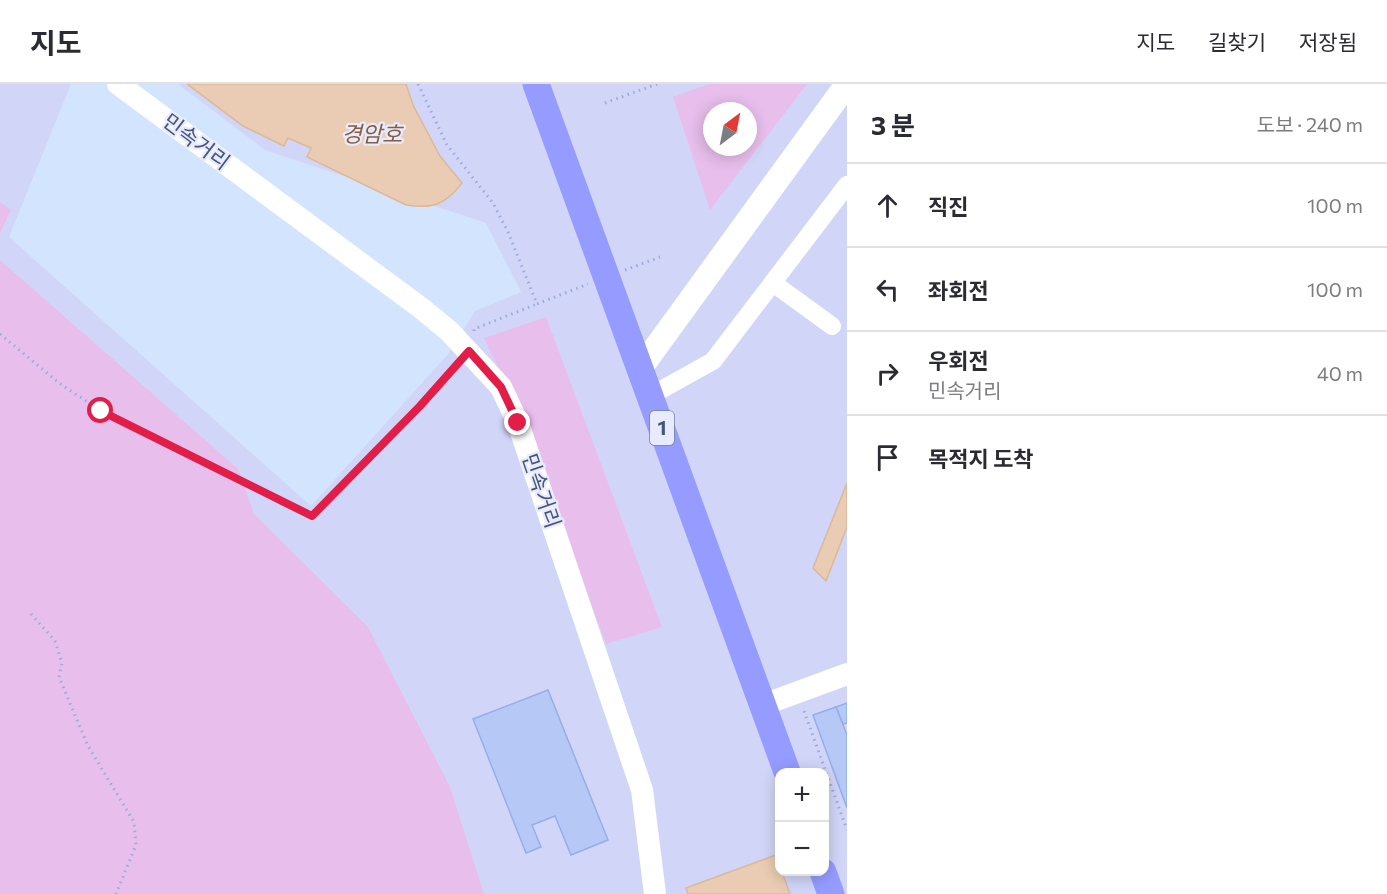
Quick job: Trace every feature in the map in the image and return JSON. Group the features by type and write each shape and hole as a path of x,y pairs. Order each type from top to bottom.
{"main road":[{"name":"1","path":"536,84 786,768"},
{"path":"640,369 847,84"},
{"path":"824,876 831,894"}],"street":[{"name":"민속거리","path":"118,84 421,308 449,331 501,387 518,423 642,790 655,894"},
{"path":"650,396 713,361 847,185"},
{"path":"773,283 832,326"},
{"path":"763,705 847,674"}],"path":[{"path":"418,84 447,145 493,203 508,232 537,304"},
{"path":"605,103 657,84"},
{"path":"0,334 59,383 101,411 312,516 420,406 469,351 474,329 660,257"},
{"path":"31,614 55,641 62,663 59,677 88,746 134,822 136,845 116,894"},
{"path":"797,692 847,830"}],"shaded area":[{"path":"0,84 847,84 847,894 0,894"},
{"path":"71,84 178,84 265,150 486,223 521,292 475,311 449,353 311,506 9,237"},
{"path":"709,84 807,84 757,149 757,102 703,102 703,156 752,156 710,210 673,97"},
{"path":"0,202 11,210 0,233"},
{"path":"0,260 238,469 254,514 368,627 450,787 484,894 0,894"},
{"path":"546,317 662,627 606,644 527,429 484,338"}],"water":[{"name":"경암호","path":"187,84 406,84 413,105 440,156 462,183 450,196 438,204 406,205 307,157 311,148 288,138 284,146 243,126"},
{"path":"847,483 847,527 826,581 813,568"},
{"path":"775,855 775,876 783,876 790,894 688,894 686,888"}],"building":[{"path":"548,690 608,840 571,855 555,816 532,825 541,847 526,853 473,719"},
{"path":"847,703 847,723 843,724 836,707"},
{"path":"836,707 847,735 847,808 813,715"}],"route":[{"path":"101,411 312,516 420,406 469,351 501,387 518,423"}]}
